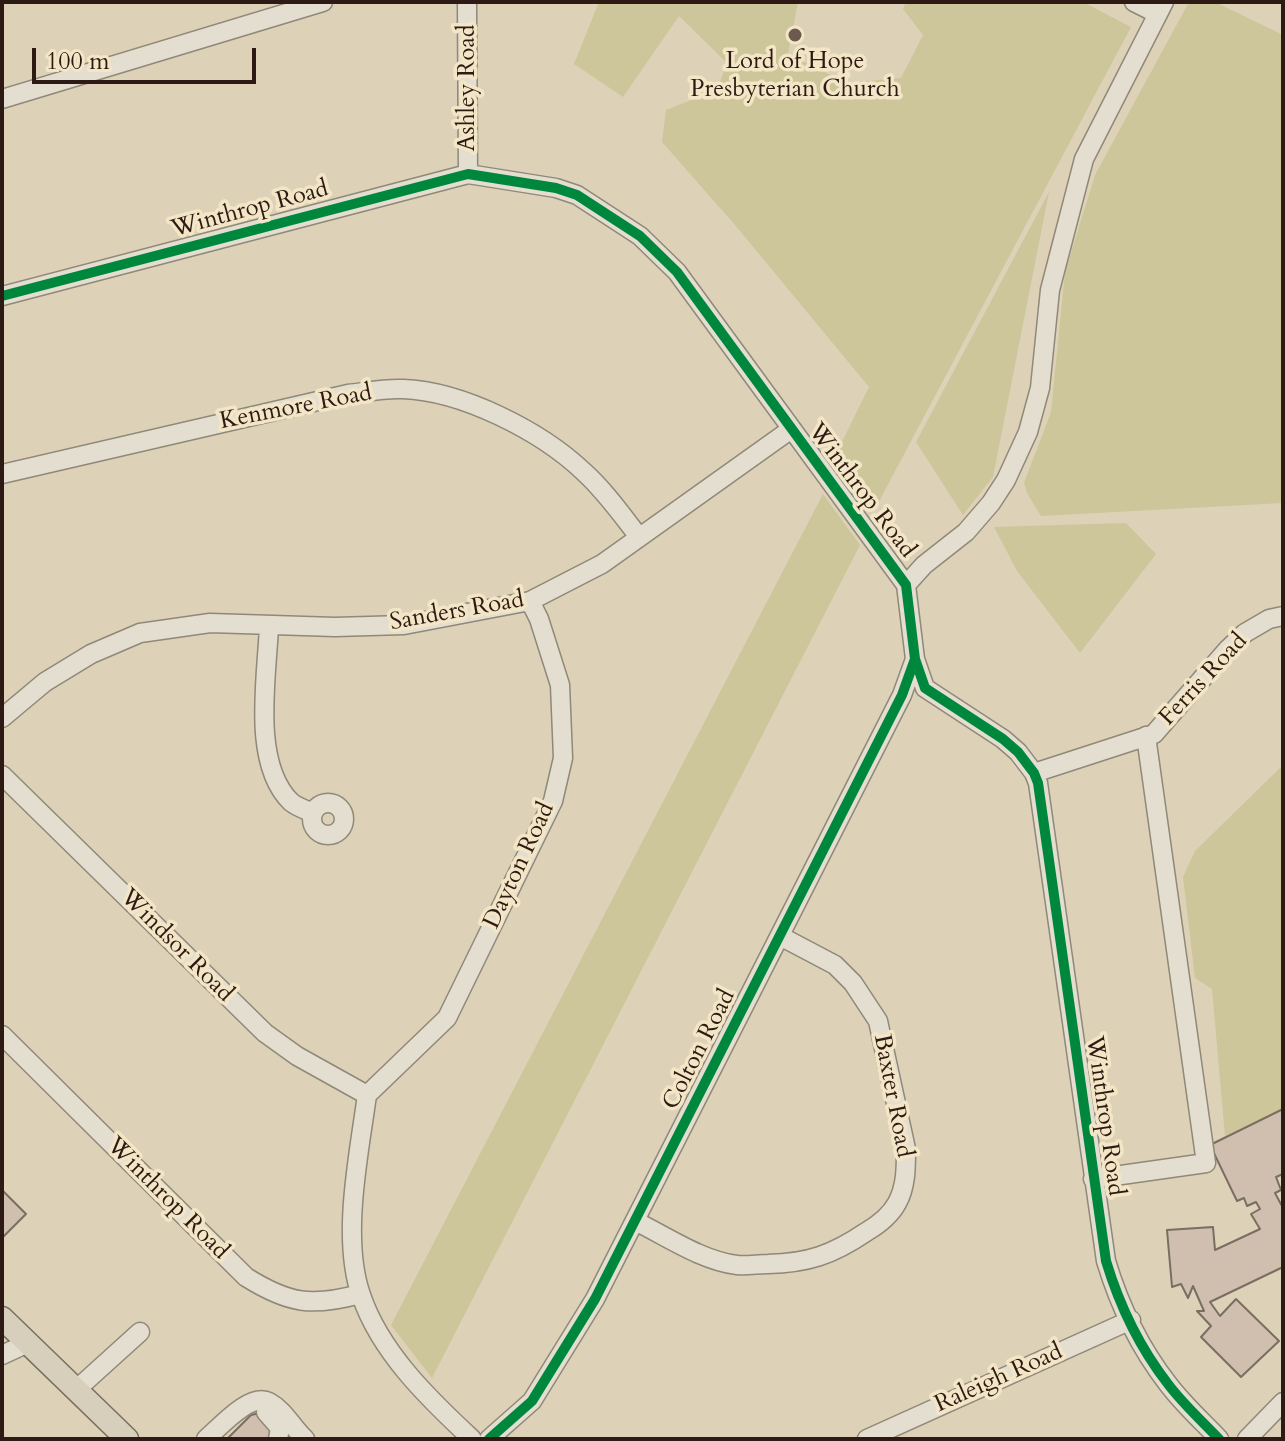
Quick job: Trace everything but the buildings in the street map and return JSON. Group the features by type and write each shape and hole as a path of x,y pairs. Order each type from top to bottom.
{"main road":[{"path":"2,1318 127,1439"}],"street":[{"path":"2,99 323,2"},
{"name":"Ashley Road","path":"467,2 468,174"},
{"path":"906,585 924,565 966,532 991,503 1006,480 1028,432 1040,388 1050,290 1084,159 1161,8 1134,2"},
{"name":"Winthrop Road","path":"2,296 468,174 556,188 577,195 640,236 677,272 906,585 915,659 925,688 1003,739 1034,773 1038,783 1106,1261 1116,1294 1150,1359 1170,1387 1219,1439"},
{"name":"Kenmore Road","path":"2,474 348,394 401,389 433,392 503,417 555,449 583,471 639,537"},
{"name":"Sanders Road","path":"2,718 45,682 79,661 140,633 210,623 404,625 530,601 602,564 790,430"},
{"name":"Dayton Road","path":"367,1095 447,1018 553,801 563,758 560,685 539,619 530,601"},
{"name":"Ferris Road","path":"1034,773 1154,734 1245,633 1269,619 1283,616"},
{"path":"269,626 266,753 275,780 293,804 313,813"},
{"name":"Colton Road","path":"489,1439 532,1401 595,1299 902,695 915,659"},
{"path":"1093,1179 1206,1163 1146,736"},
{"name":"Windsor Road","path":"2,775 265,1033 297,1056 367,1095"},
{"name":"Baxter Road","path":"635,1221 710,1257 737,1265 779,1264 808,1261 841,1249 881,1222 896,1206 905,1179 906,1149 878,1021 853,983 835,965 780,936"},
{"name":"Winthrop Road","path":"2,1035 246,1277 269,1291 296,1300 327,1303 360,1294"},
{"path":"367,1095 352,1216 360,1294 388,1349 472,1439"},
{"name":"Raleigh Road","path":"875,1437 1131,1320"},
{"path":"77,1389 140,1332"},
{"path":"2,1355 28,1343"},
{"path":"206,1439 247,1403 262,1400 282,1413 305,1439"},
{"path":"1247,1439 1283,1402"},
{"path":"224,1439 251,1411 256,1410 265,1412 283,1435"}],"shaded area":[{"path":"599,2 798,2 788,54 847,83 901,78 923,35 903,9 906,2 1083,2 1131,27 876,507 837,452 869,387 662,142 666,110 717,90 727,63 679,16 623,97 574,64"},
{"path":"1189,2 1215,2 1283,35 1283,503 1041,516 1024,483 1051,412 1065,272 1095,175"},
{"path":"1049,192 993,477 963,515 916,442"},
{"path":"823,494 860,545 432,1378 391,1325"},
{"path":"1126,523 1156,554 1080,653 1017,571 994,527"},
{"path":"1283,765 1283,1108 1225,1136 1212,989 1195,978 1183,877 1195,851"}],"cycle path":[{"path":"2,296 468,174 556,188 577,195 640,236 677,272 906,585 915,659 925,688 1003,739 1034,773 1038,783 1106,1261 1124,1309 1148,1356 1174,1391 1219,1439"},
{"path":"489,1439 532,1401 595,1299 902,695 915,659"}],"place":[{"name":"Lord of Hope Presbyterian Church","path":"795,35"}]}
